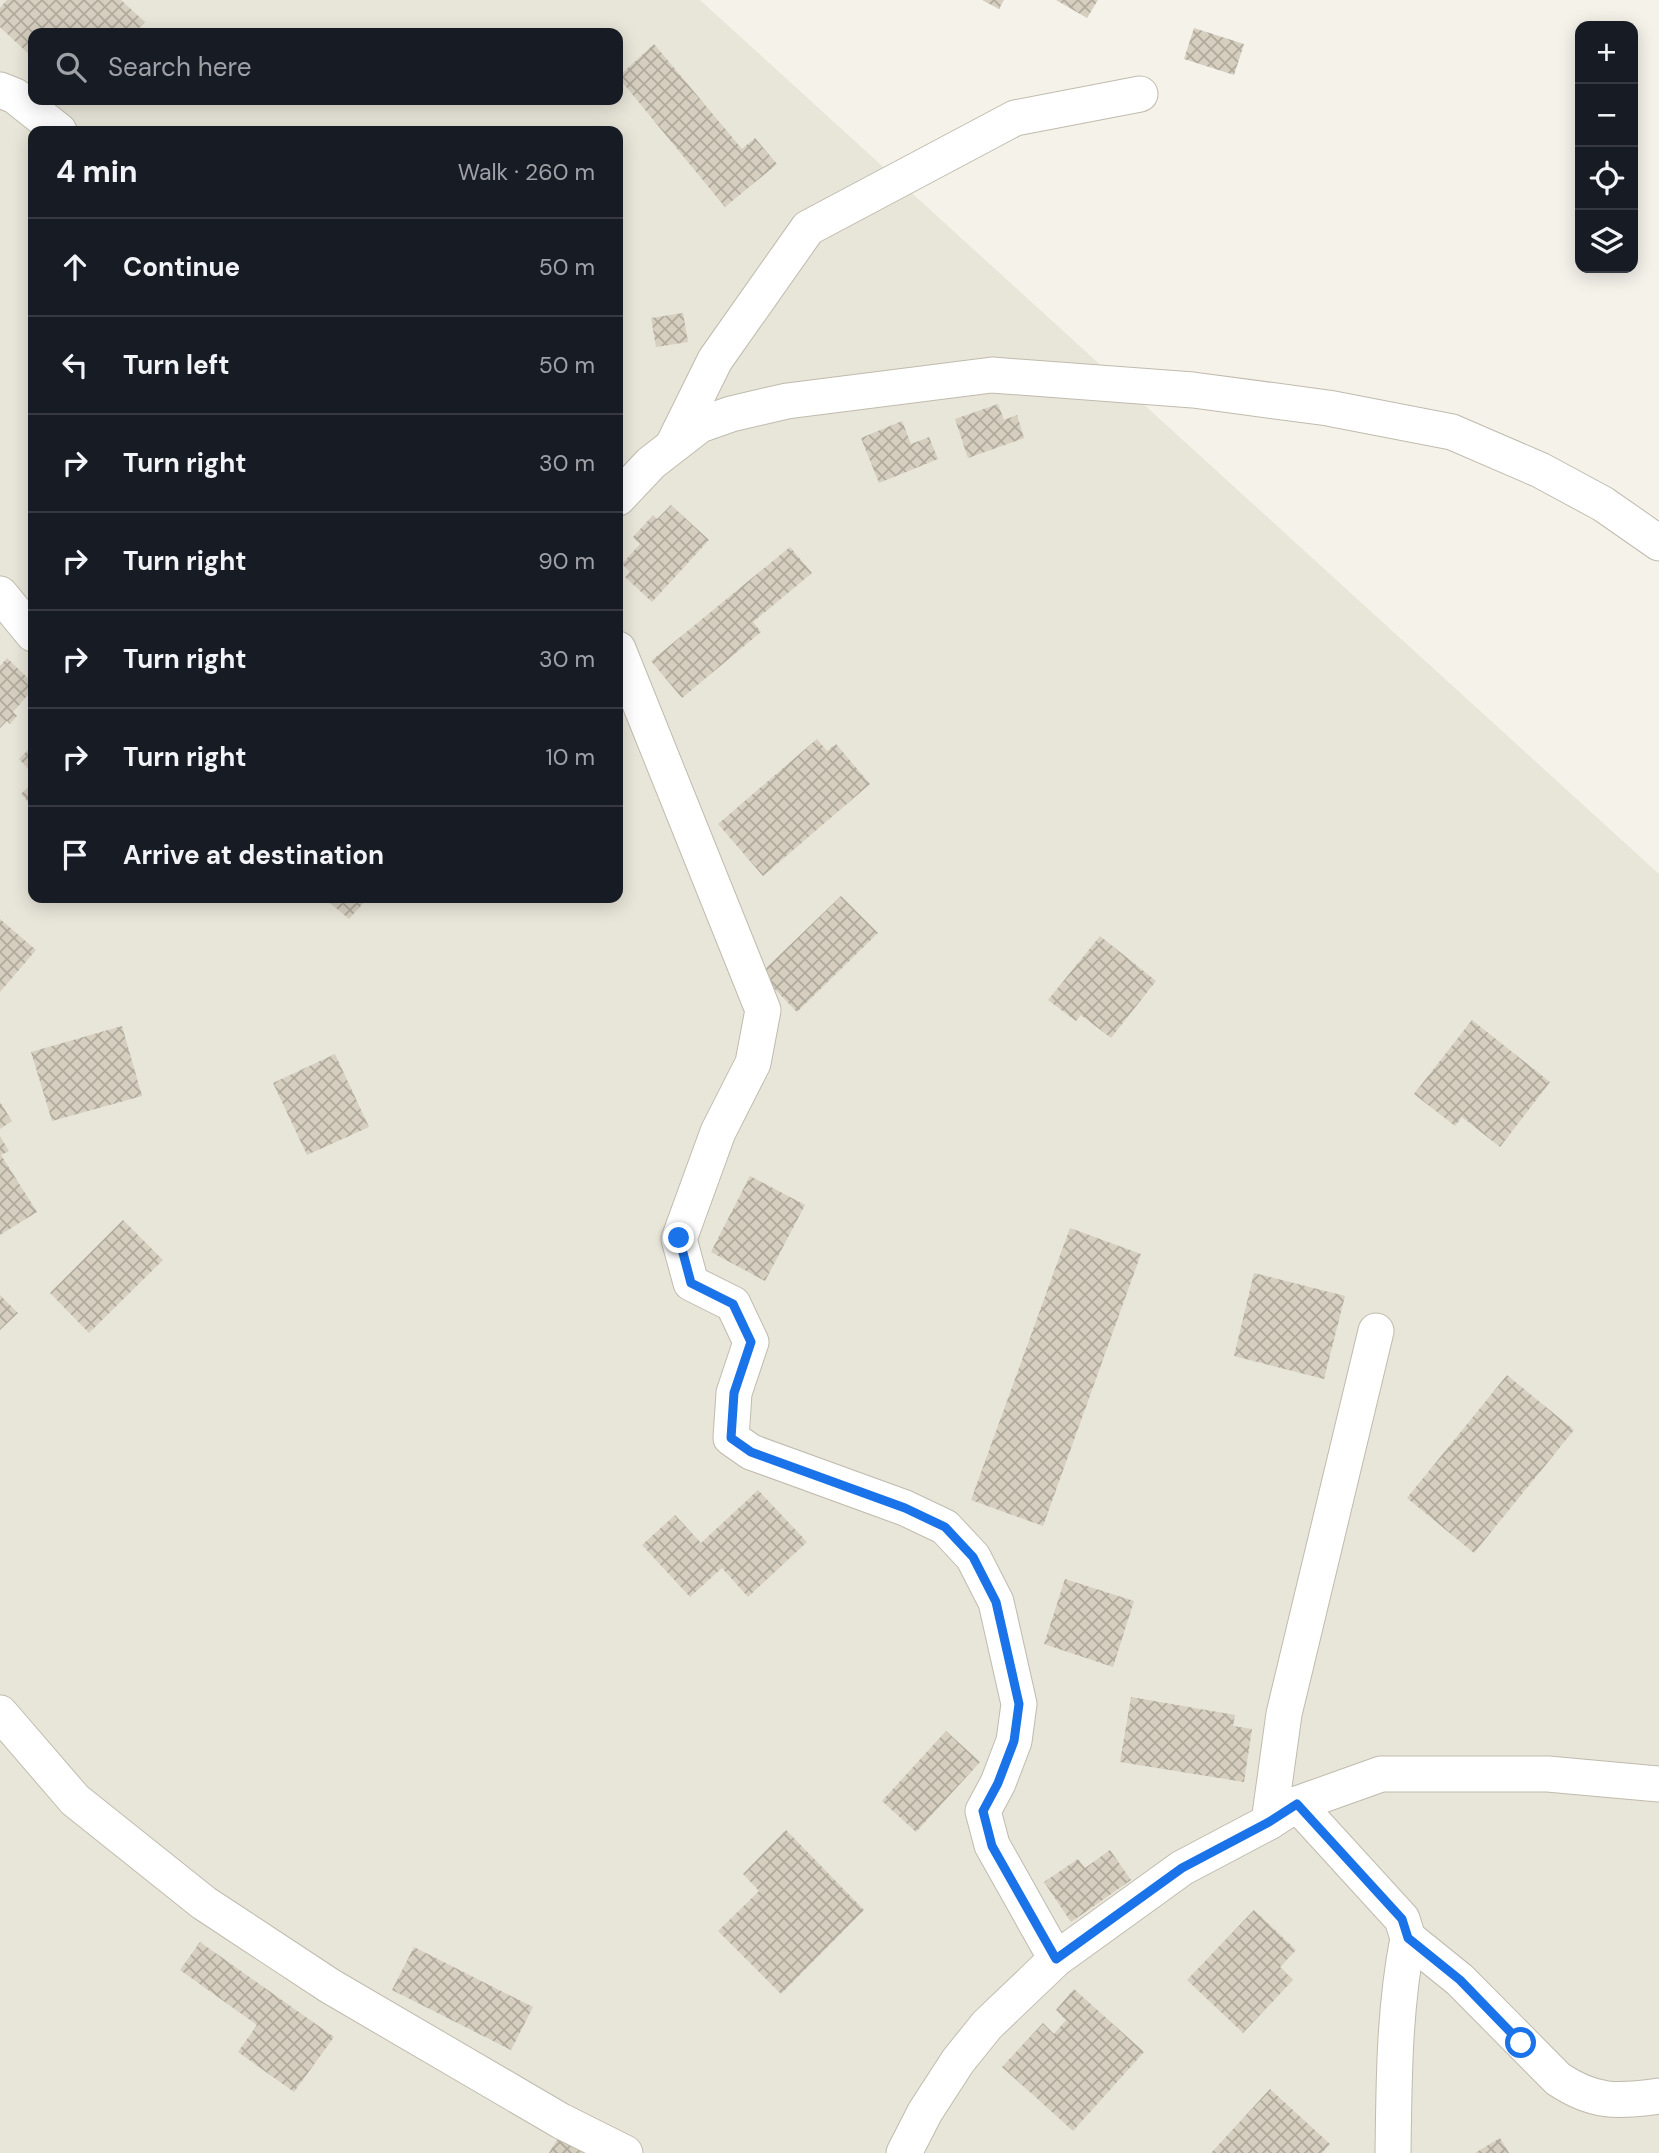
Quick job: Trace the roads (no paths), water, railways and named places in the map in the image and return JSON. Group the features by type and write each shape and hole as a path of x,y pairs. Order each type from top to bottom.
{"street":[{"path":"0,90 15,96 53,126"},
{"path":"673,446 715,360 808,228 1015,118 1140,94"},
{"path":"623,493 651,463 700,425 787,401 992,375 1193,390 1328,408 1452,432 1540,470 1603,504 1659,543"},
{"path":"0,594 28,628"},
{"path":"623,661 763,1010 753,1063 718,1132 679,1238 691,1283 733,1304 751,1342 734,1393 731,1438 751,1452 905,1508 945,1527 973,1557 996,1602 1019,1704 1014,1741 998,1783 983,1811 992,1846 1056,1959"},
{"path":"1376,1331 1284,1714 1283,1813 1402,1919 1408,1938 1399,1985 1392,2081 1393,2153"},
{"path":"0,1713 75,1800 204,1903 330,1986 561,2121 625,2153"},
{"path":"904,2153 925,2112 958,2061 987,2025 1056,1959 1182,1868 1283,1813 1381,1774 1548,1774 1659,1784"},
{"path":"1408,1938 1460,1980 1558,2079 1575,2090 1615,2102 1659,2096"}]}
